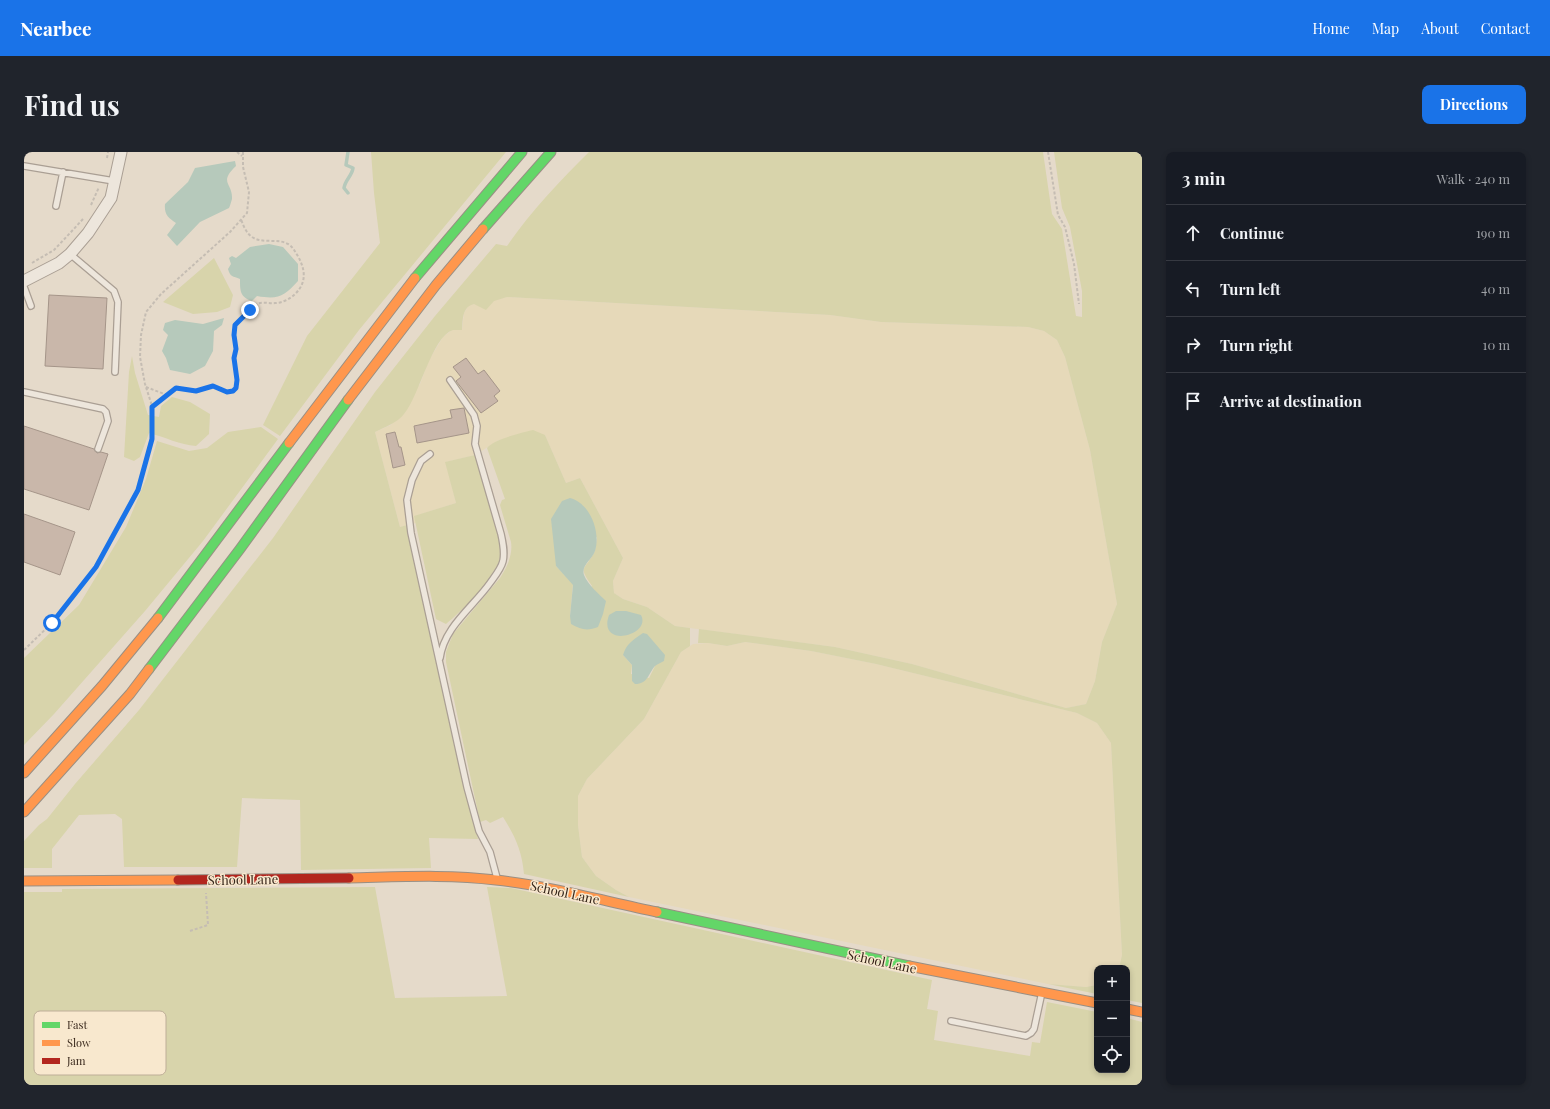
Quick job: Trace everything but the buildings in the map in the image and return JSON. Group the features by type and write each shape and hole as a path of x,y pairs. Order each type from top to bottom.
{"main road":[{"path":"24,774 102,686 156,620 410,284 522,152"},
{"path":"24,812 130,694 236,555 357,387 413,315 496,214 551,152"},
{"name":"School Lane","path":"24,881 457,877 497,879 914,967 1094,1002"},
{"path":"1130,1010 1142,1012"}],"street":[{"path":"24,280 59,262 70,254 88,233 111,198 121,152"}],"lane":[{"path":"24,166 114,182"},
{"path":"56,206 63,172"},
{"path":"70,254 114,291 118,302 115,372"},
{"path":"24,287 31,306"},
{"path":"440,662 443,647 452,628 497,574 502,562 504,549 475,444 477,426 474,415 450,380"},
{"path":"24,392 103,409 106,412 108,420 98,448"},
{"path":"430,454 420,461 412,480 407,500 418,569 478,831 490,852 497,879"},
{"path":"951,1021 1026,1036 1034,1029 1042,992"}],"path":[{"path":"237,152 243,156"},
{"path":"24,650 52,623 96,567 138,490 152,439 152,407 140,357 141,335 146,312 161,294 230,232 247,212 249,192 243,167 243,152"},
{"path":"1048,152 1058,215 1065,227 1074,264 1079,304"},
{"path":"91,206 96,195"},
{"path":"27,266 54,250 72,232 84,217"},
{"path":"152,407 176,388 196,391 213,386 227,392 233,391 236,388 237,380 234,358 236,349 234,335 235,325 257,304 266,302 275,303 287,300 299,290 305,273 304,267 293,248 287,244 252,237 244,228 241,219"},
{"path":"146,387 167,395"},
{"path":"190,931 208,925 204,880"}],"shaded area":[{"path":"371,152 506,152 359,330 280,436 263,425 307,336 380,243"},
{"path":"589,152 1043,152 1052,214 1062,229 1076,316 1082,317 1082,291 1070,227 1062,208 1054,152 1142,152 1142,1003 1130,1001 1130,965 1120,965 1122,955 1111,743 1097,723 1077,713 876,664 811,651 745,642 727,646 698,643 699,629 835,647 912,664 1066,708 1086,704 1095,681 1102,642 1117,604 1090,450 1065,357 1057,340 1044,331 1028,327 881,322 830,315 507,297 494,301 486,310 474,304 470,306 464,314 462,330 453,330 445,335 439,343 432,355 410,406 404,414 394,422 375,432 400,527 407,525 478,839 429,838 431,868 301,870 300,800 242,798 237,867 124,867 122,819 115,814 79,815 52,849 52,868 24,868 24,841 47,819 139,710 273,538 375,392 435,316 496,244 507,246 546,197"},
{"path":"235,161 236,166 228,176 227,180 232,194 229,208 200,222 177,246 167,235 176,223 167,215 165,204 188,182 195,168"},
{"path":"269,244 283,247 298,264 298,281 280,296 257,296 252,301 245,298 243,295 240,287 240,279 230,274 228,269 231,264 229,258 232,256 236,258 250,247"},
{"path":"214,258 233,295 230,307 217,312 193,314 163,302"},
{"path":"507,297 830,315 881,322 1028,327 1044,331 1057,340 1065,357 1090,450 1117,604 1102,642 1095,681 1086,704 1066,708 912,664 835,647 675,626 647,607 623,599 614,593 613,581 623,558 580,478 566,483 545,435 499,440 475,455 446,462 456,503 415,516 416,523 400,527 375,432 391,425 420,384 429,360 443,337 452,330 462,330 464,313 469,305"},
{"path":"224,318 222,325 214,331 213,351 205,366 190,374 170,370 162,351 168,335 163,330 165,323 175,320 203,324"},
{"path":"132,356 135,373 148,415 159,417 161,406 172,397 190,402 210,414 209,434 196,446 178,443 149,433 140,457 134,461 124,457 129,372"},
{"path":"261,427 278,439 203,541 145,611 54,714 24,745 24,658 79,605 126,527 146,479 157,441 189,451 207,448 228,432"},
{"path":"533,430 545,435 566,483 580,478 623,558 613,581 614,593 623,599 647,607 675,626 690,628 690,646 681,652 644,719 587,779 578,796 578,825 582,857 596,876 629,897 524,874 522,858 517,844 503,817 490,823 486,820 480,822 446,662 446,652 453,634 500,578 510,556 511,542 500,505 502,500 505,499 487,448 501,439","holes":["597,537 594,553 584,569 585,575 592,586 570,616 573,584 556,566","623,655 655,666 649,678 631,674 632,665"]},
{"path":"475,455 501,543 500,557 495,570 483,587 460,612 446,624 436,619 414,516 456,503 445,462"},
{"path":"570,498 583,506 592,519 595,527 595,551 585,565 583,571 591,586 606,601 598,627 591,629 581,629 571,624 570,616 573,585 556,566 551,519 562,501"},
{"path":"616,611 626,611 641,615 642,622 639,629 625,636 610,632 607,626 609,615"},
{"path":"643,633 647,634 665,655 664,661 655,666 643,682 635,684 632,681 632,665 623,655 628,645"},
{"path":"745,642 811,651 876,664 1077,713 1097,723 1111,743 1122,955 1120,965 1094,965 1094,986 1086,987 1048,984 629,897 596,876 582,857 578,825 578,796 587,779 644,719 681,652 693,644 708,643 727,646"},
{"path":"375,887 395,998 507,996 487,887 511,888 932,980 927,1009 938,1011 934,1040 1030,1056 1032,1042 1040,1043 1047,1002 1094,1011 1094,1073 1130,1073 1130,1019 1142,1022 1142,1085 24,1085 24,892 62,892 62,889"},
{"path":"1048,984 1086,987 1094,986 1094,993"}],"waterway":[{"path":"348,152 346,165 353,168 344,188 348,193"}],"traffic: fast":[{"path":"415,278 522,152"},
{"path":"483,229 551,152"},
{"path":"149,669 240,549 348,400"},
{"path":"158,618 289,443"},
{"path":"657,912 909,966"}],"traffic: slow":[{"path":"348,400 436,285 483,229"},
{"path":"289,443 415,278"},
{"path":"24,773 102,686 158,618"},
{"path":"24,812 130,694 149,669"},
{"path":"349,878 441,876 478,878 557,890 657,912"},
{"path":"24,881 178,880"},
{"path":"909,966 1094,1002"},
{"path":"1130,1010 1142,1012"}],"traffic: jam":[{"path":"178,880 349,878"}],"route":[{"path":"52,623 96,567 138,490 152,439 152,407 176,388 185,388 191,391 196,391 213,386 227,392 233,391 236,388 237,380 234,358 236,349 234,335 235,325 250,310"}]}
